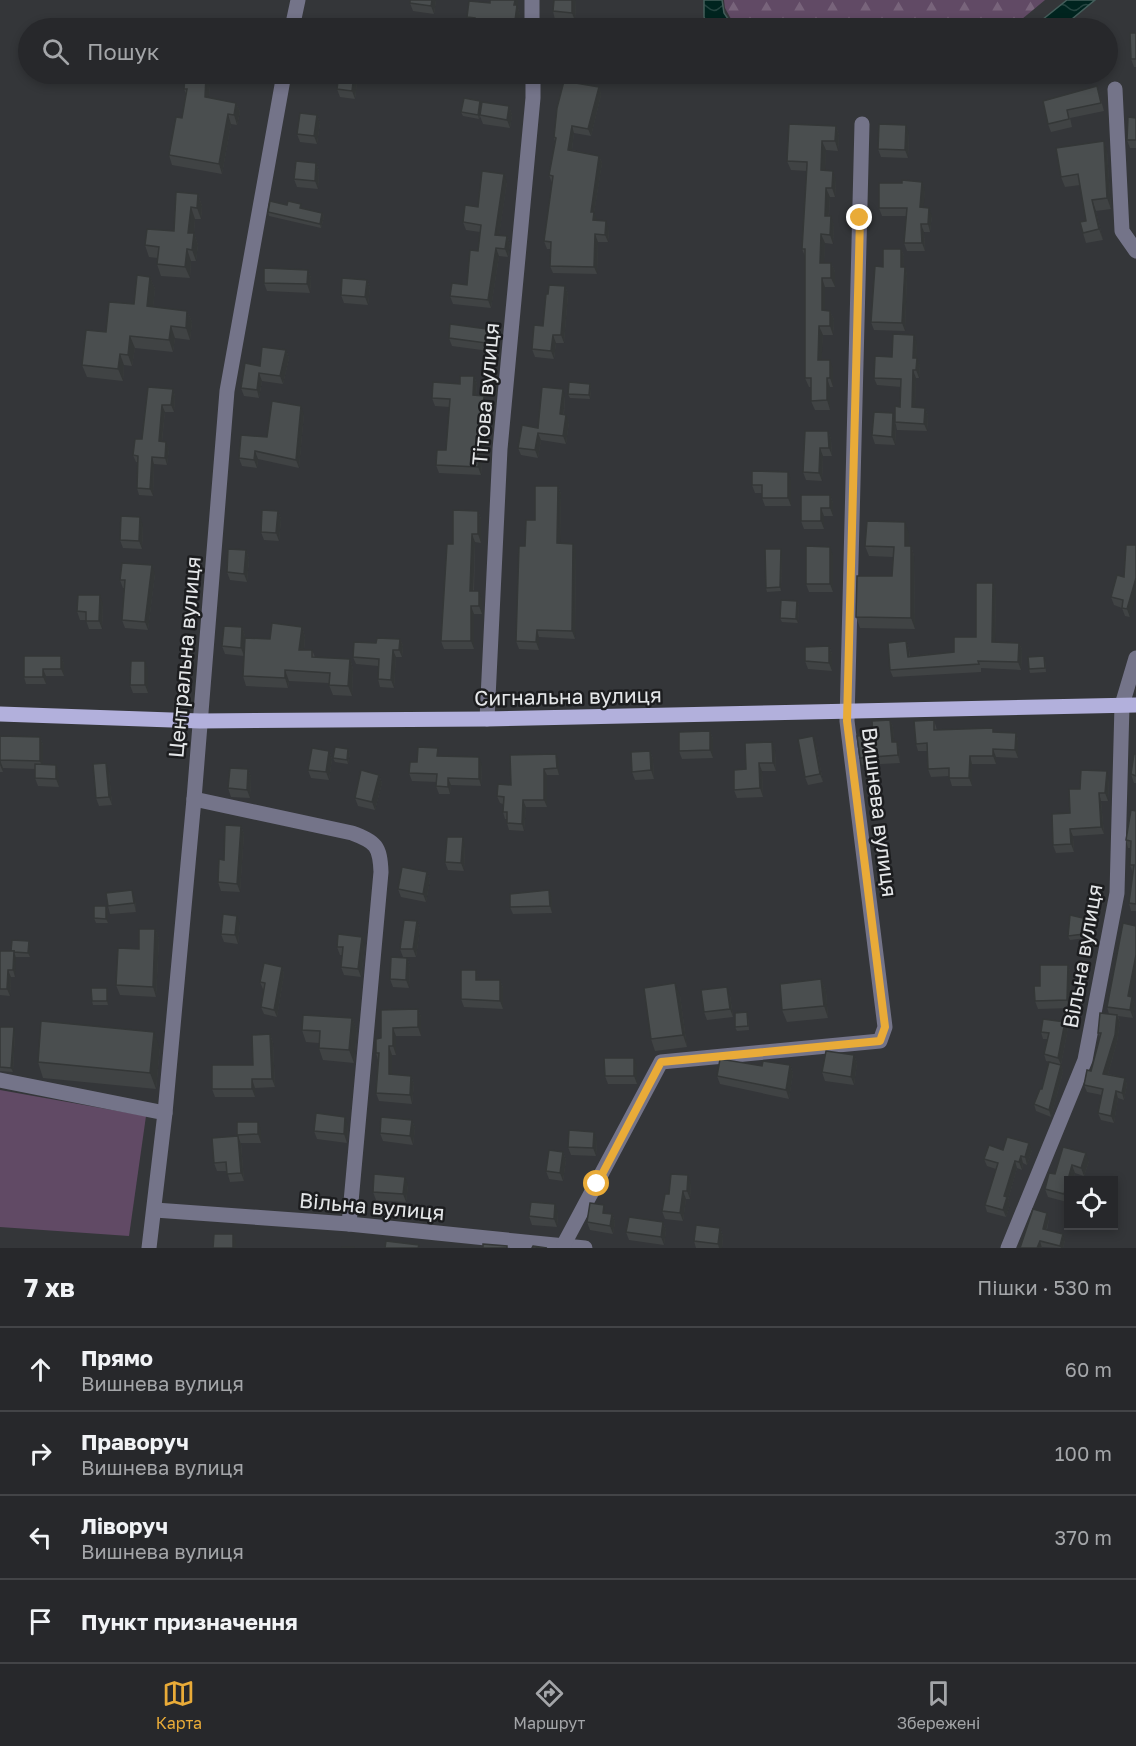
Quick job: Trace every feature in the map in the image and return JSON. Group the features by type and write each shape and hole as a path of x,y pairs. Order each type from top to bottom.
{"main road":[{"name":"Сигнальна вулиця","path":"0,714 200,721 487,719 1129,705"}],"street":[{"path":"294,18 298,0"},
{"path":"532,0 532,18"},
{"name":"Центральна вулиця","path":"149,1248 165,1113 194,799 227,391 282,84"},
{"name":"Тітова вулиця","path":"487,719 500,449 533,98 532,84"},
{"path":"1115,89 1122,231 1136,252"},
{"name":"Вишнева вулиця","path":"564,1244 661,1062 880,1041 885,1027 847,711 862,124"},
{"name":"Вільна вулиця","path":"1008,1248 1085,1060 1117,893 1129,705 1136,658"},
{"path":"194,799 352,833 371,840 381,854 364,1076 349,1224"},
{"path":"0,1080 165,1113"},
{"name":"Вільна вулиця","path":"155,1210 349,1224 564,1244 585,1248"}],"green space":[{"path":"724,0 1045,0 1023,18 730,18"},
{"path":"0,1090 146,1116 129,1236 0,1227"}],"water":[{"path":"704,0 722,0 727,18 704,17"},
{"path":"1067,0 1095,0 1073,18 1044,18"}],"building":[{"path":"410,0 432,0 431,6 410,3"},
{"path":"490,0 515,0 514,5 517,5 515,18 467,17 469,1 490,3"},
{"path":"554,0 572,0 572,13 553,11"},
{"path":"1130,33 1136,33 1136,59 1131,59"},
{"path":"184,84 206,84 205,97 236,103 234,115 228,114 219,164 169,155 176,117 182,118 187,89 184,89"},
{"path":"338,84 353,84 352,91 337,89"},
{"path":"563,84 599,87 588,129 572,126 568,150 599,156 591,212 594,212 593,220 606,221 605,235 595,234 594,267 550,266 551,242 544,241 553,176 549,175 556,138 554,137 557,108"},
{"path":"1097,86 1101,103 1067,110 1069,119 1048,124 1043,101"},
{"path":"464,98 480,101 478,115 461,112"},
{"path":"482,102 509,106 507,120 480,115"},
{"path":"300,113 317,115 314,136 297,134"},
{"path":"1128,117 1136,118 1136,140 1127,140"},
{"path":"789,124 836,126 835,141 822,141 821,170 833,171 832,188 826,188 825,216 831,216 830,235 821,234 820,263 831,263 831,278 822,278 822,310 830,311 830,326 819,326 818,360 830,360 827,400 811,401 811,378 805,378 805,249 802,249 807,162 787,161"},
{"path":"879,124 906,125 905,150 878,149"},
{"path":"1104,141 1107,198 1092,200 1099,229 1083,233 1080,222 1086,221 1078,174 1061,177 1056,148"},
{"path":"296,161 316,163 315,181 294,179"},
{"path":"482,171 504,174 495,235 507,236 505,249 496,248 488,300 450,296 452,283 467,285 470,250 478,251 481,225 463,222 465,205 478,207"},
{"path":"902,180 922,182 920,207 929,208 928,224 921,224 922,243 904,243 907,208 879,208 879,183 902,183"},
{"path":"176,192 198,194 197,208 191,207 188,233 194,233 192,250 187,249 185,267 157,264 159,247 145,245 147,229 174,231"},
{"path":"270,201 287,205 288,201 301,204 300,208 322,213 320,224 268,212"},
{"path":"883,249 901,249 901,267 905,267 902,323 871,322 875,266 883,267"},
{"path":"264,268 308,270 307,284 264,283"},
{"path":"137,275 150,277 147,306 187,311 186,328 171,326 169,340 130,336 128,355 120,354 118,369 82,365 86,330 106,332 109,302 134,304"},
{"path":"342,278 367,280 365,297 341,295"},
{"path":"549,285 565,286 561,335 553,335 551,351 532,349 534,325 543,326"},
{"path":"450,324 487,329 486,343 449,338"},
{"path":"893,334 914,335 913,358 917,358 916,370 913,370 912,407 925,408 924,424 895,422 895,406 900,407 901,379 874,378 875,356 892,357"},
{"path":"262,347 286,350 280,376 259,373 257,390 241,388 245,363 260,366"},
{"path":"460,376 474,376 473,395 484,396 478,467 436,465 437,450 446,450 450,399 432,398 433,382 460,384"},
{"path":"569,382 590,384 589,395 568,394"},
{"path":"148,387 173,389 171,405 162,405 159,441 166,442 165,458 152,457 150,489 137,488 138,456 133,455 135,439 142,439"},
{"path":"542,387 563,389 560,414 566,415 563,436 538,433 535,450 518,448 522,425 538,428"},
{"path":"272,401 301,406 296,460 255,451 254,460 239,458 241,435 267,437"},
{"path":"874,412 893,413 892,437 872,435"},
{"path":"805,431 828,431 829,448 820,448 819,473 803,472"},
{"path":"752,471 788,472 788,498 762,498 762,485 752,485"},
{"path":"535,486 558,486 557,543 573,544 572,631 537,630 536,642 516,641 519,546 525,546 526,520 535,520"},
{"path":"801,495 830,495 830,508 821,508 821,521 801,521"},
{"path":"262,510 278,511 276,533 261,532"},
{"path":"453,510 478,511 478,534 472,534 470,591 479,591 479,606 471,606 471,641 441,641 447,544 453,544"},
{"path":"121,516 140,517 139,541 120,540"},
{"path":"867,521 905,522 905,546 911,546 911,618 856,617 857,576 892,576 894,547 865,546"},
{"path":"1126,545 1136,545 1136,578 1127,609 1122,608 1123,600 1111,597 1117,575 1124,577"},
{"path":"806,546 830,547 830,584 806,584"},
{"path":"228,549 246,550 244,574 227,572"},
{"path":"765,549 781,549 780,587 766,588"},
{"path":"122,563 152,565 145,622 122,620 125,580 120,580"},
{"path":"976,583 993,583 992,642 1019,643 1018,662 978,661 979,664 890,670 888,643 906,641 908,657 954,652 954,637 976,637"},
{"path":"78,595 100,595 99,621 86,621 86,612 77,611"},
{"path":"781,600 797,601 796,619 780,618"},
{"path":"272,623 302,627 299,650 312,650 312,657 350,659 348,686 329,685 330,673 285,670 285,678 243,676 245,638 270,639"},
{"path":"224,626 242,627 241,648 222,646"},
{"path":"377,638 400,639 399,650 393,650 391,680 378,679 379,659 353,657 354,642 376,643"},
{"path":"829,646 829,663 805,661 805,647"},
{"path":"24,656 61,656 61,669 43,669 43,677 24,677"},
{"path":"1044,656 1045,668 1029,669 1028,657"},
{"path":"131,661 145,661 145,685 130,685"},
{"path":"890,720 892,742 897,742 898,755 860,758 857,736 873,735 872,721"},
{"path":"934,720 934,730 993,728 993,732 1016,733 1015,750 993,749 993,756 970,756 969,778 949,778 949,768 928,769 927,743 916,744 914,721"},
{"path":"710,731 710,750 679,751 679,732"},
{"path":"0,736 40,737 40,761 0,760"},
{"path":"813,736 820,774 805,777 798,739"},
{"path":"772,742 773,763 759,763 760,788 734,790 734,770 746,769 745,743"},
{"path":"335,747 348,749 347,760 333,758"},
{"path":"418,747 438,748 437,756 479,757 479,779 448,778 448,787 436,786 437,774 409,773 410,762 417,762"},
{"path":"312,748 329,751 326,772 308,770"},
{"path":"650,751 651,770 632,772 631,752"},
{"path":"556,754 557,768 544,769 544,800 523,800 522,824 507,823 507,812 503,812 504,797 497,796 498,784 511,785 510,755"},
{"path":"1134,754 1136,754 1136,776 1131,774"},
{"path":"106,763 109,797 96,798 93,764"},
{"path":"35,764 56,765 56,779 35,778"},
{"path":"230,768 248,769 247,790 228,788"},
{"path":"361,770 379,775 372,802 355,798"},
{"path":"1081,770 1107,771 1105,793 1099,793 1101,827 1070,829 1071,844 1053,845 1052,814 1070,813 1069,789 1080,789"},
{"path":"1131,810 1136,811 1136,904 1129,903 1134,865 1130,865 1131,841 1126,840"},
{"path":"225,825 241,826 237,884 218,882 219,859 224,860"},
{"path":"447,837 463,837 461,863 445,862"},
{"path":"402,867 427,872 423,894 398,889"},
{"path":"132,890 134,903 108,906 106,893"},
{"path":"549,890 550,906 510,907 510,894"},
{"path":"94,906 106,906 106,919 94,918"},
{"path":"223,914 237,916 235,935 221,934"},
{"path":"1070,915 1083,918 1084,934 1068,936"},
{"path":"404,920 417,921 413,949 400,949"},
{"path":"1123,923 1136,926 1136,955 1128,996 1132,997 1130,1010 1107,1007"},
{"path":"139,929 155,929 153,987 116,985 118,948 139,949"},
{"path":"338,934 362,937 358,969 341,967 343,947 337,947"},
{"path":"12,940 29,941 28,953 11,951"},
{"path":"0,951 14,951 13,970 8,970 7,989 0,989"},
{"path":"391,957 407,958 406,980 390,979"},
{"path":"264,963 282,967 274,1010 261,1007 265,983 260,982"},
{"path":"1040,965 1068,965 1067,1000 1035,1001 1034,986 1040,986"},
{"path":"461,970 476,970 476,980 500,980 500,1001 461,999"},
{"path":"821,979 824,1006 782,1010 780,984"},
{"path":"675,983 683,1035 651,1039 644,988"},
{"path":"727,987 730,1009 704,1012 701,990"},
{"path":"91,988 107,988 107,1001 92,1001"},
{"path":"418,1009 418,1027 393,1028 393,1046 389,1046 389,1074 411,1076 410,1095 376,1093 379,1053 376,1053 376,1039 381,1038 381,1010"},
{"path":"747,1012 748,1026 735,1027 735,1013"},
{"path":"1100,1013 1117,1015 1115,1035 1103,1074 1125,1078 1122,1093 1116,1091 1111,1116 1098,1113 1103,1089 1084,1085 1087,1070 1091,1071 1101,1033 1098,1033"},
{"path":"303,1015 352,1018 349,1050 319,1048 320,1031 302,1030"},
{"path":"1043,1019 1065,1022 1058,1058 1044,1054 1049,1033 1041,1032"},
{"path":"41,1021 154,1032 150,1073 38,1062"},
{"path":"0,1027 14,1027 11,1068 0,1067"},
{"path":"270,1034 272,1079 252,1079 252,1089 212,1089 212,1065 253,1065 252,1035"},
{"path":"826,1051 854,1055 851,1077 822,1072"},
{"path":"604,1058 634,1058 634,1076 605,1076"},
{"path":"720,1059 762,1066 763,1061 790,1065 786,1090 717,1076"},
{"path":"1049,1062 1061,1065 1049,1110 1034,1104 1042,1089"},
{"path":"316,1113 345,1117 344,1134 314,1131"},
{"path":"381,1117 412,1120 410,1136 380,1133"},
{"path":"237,1122 258,1122 258,1134 237,1135"},
{"path":"569,1130 594,1132 593,1148 568,1147"},
{"path":"238,1136 241,1173 227,1174 226,1162 214,1163 212,1138"},
{"path":"1007,1137 1029,1143 1025,1157 1021,1156 1019,1162 1015,1161 1004,1196 1007,1197 1003,1210 985,1205 998,1163 984,1159 989,1145 1003,1150"},
{"path":"1063,1147 1086,1153 1081,1168 1072,1165 1069,1176 1064,1176 1064,1194 1045,1189 1049,1173 1055,1174"},
{"path":"549,1150 563,1152 560,1173 546,1171"},
{"path":"374,1174 405,1177 403,1194 373,1192"},
{"path":"671,1174 688,1175 687,1191 683,1191 680,1213 662,1211 665,1194 669,1194"},
{"path":"531,1202 555,1204 554,1219 529,1216"},
{"path":"590,1203 604,1205 603,1213 612,1214 610,1226 587,1222"},
{"path":"1033,1209 1047,1213 1043,1229 1063,1234 1060,1246 1040,1241 1037,1248 1020,1248"},
{"path":"629,1217 663,1222 661,1237 626,1232"},
{"path":"696,1225 720,1228 718,1244 694,1241"},
{"path":"214,1234 233,1234 233,1248 213,1248"},
{"path":"386,1241 419,1245 418,1248 385,1248"},
{"path":"483,1244 507,1246 507,1248 483,1248"}],"route":[{"path":"597,1184 661,1062 880,1041 885,1027 847,721 860,218"}]}
